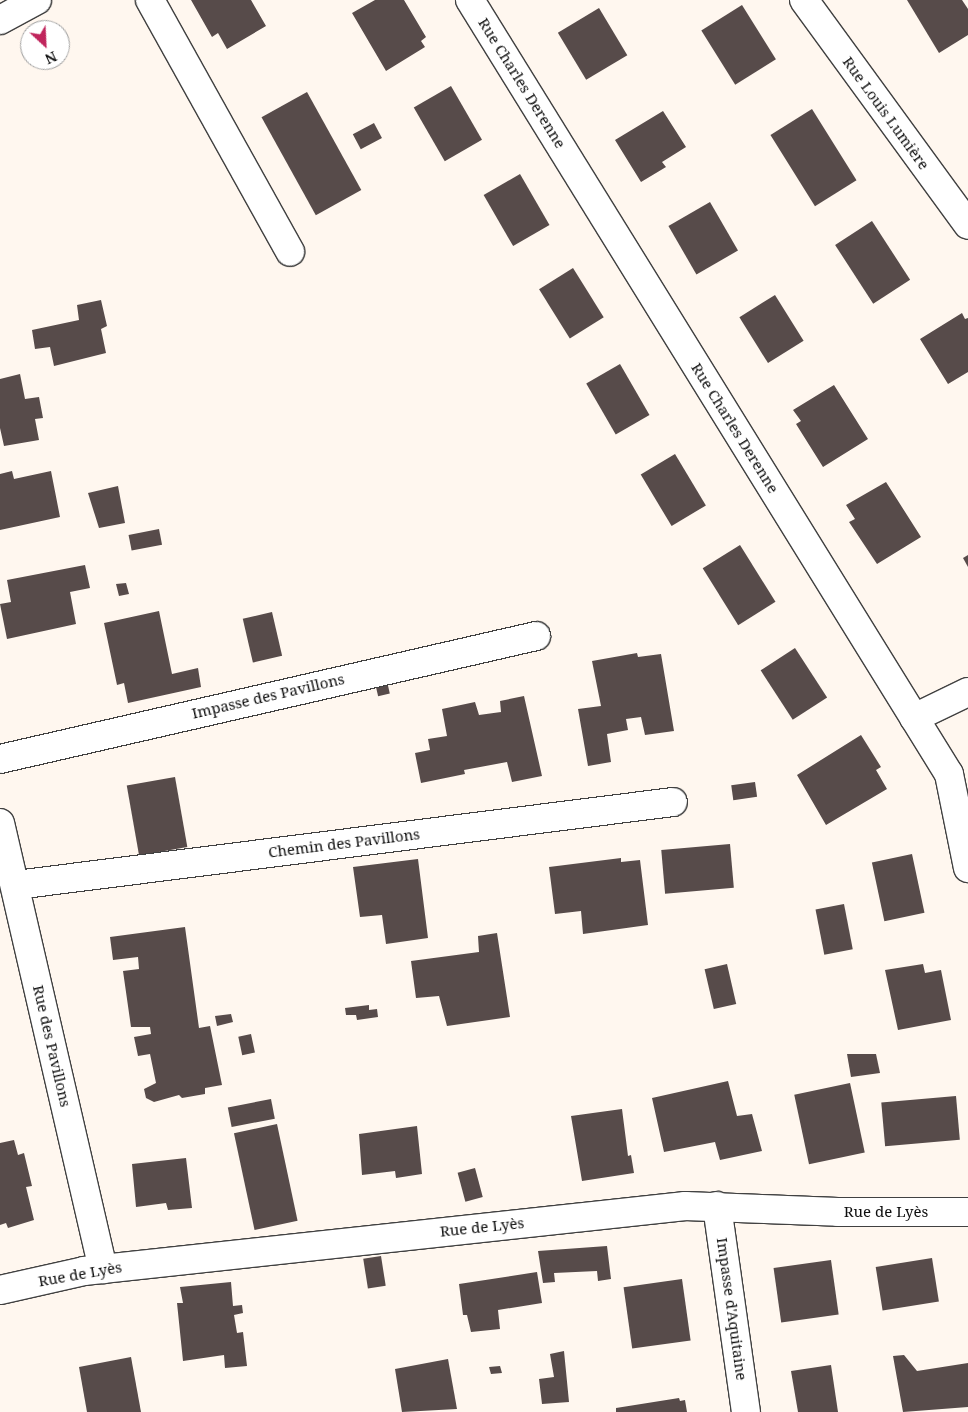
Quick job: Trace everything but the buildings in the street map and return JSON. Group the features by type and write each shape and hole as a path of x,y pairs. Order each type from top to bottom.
{"street":[{"path":"0,20 37,0"},
{"path":"150,0 290,252"},
{"name":"Rue Charles Derenne","path":"470,0 949,774 968,868"},
{"name":"Rue Louis Lumière","path":"804,0 968,225"},
{"name":"Impasse des Pavillons","path":"0,759 536,636"},
{"path":"914,718 968,692"},
{"name":"Chemin des Pavillons","path":"16,886 672,802"},
{"name":"Rue des Pavillons","path":"0,823 103,1269"},
{"name":"Rue de Lyès","path":"0,1290 103,1269 684,1206 838,1212 968,1212"},
{"name":"Impasse d'Aquitaine","path":"717,1206 746,1412"}]}
